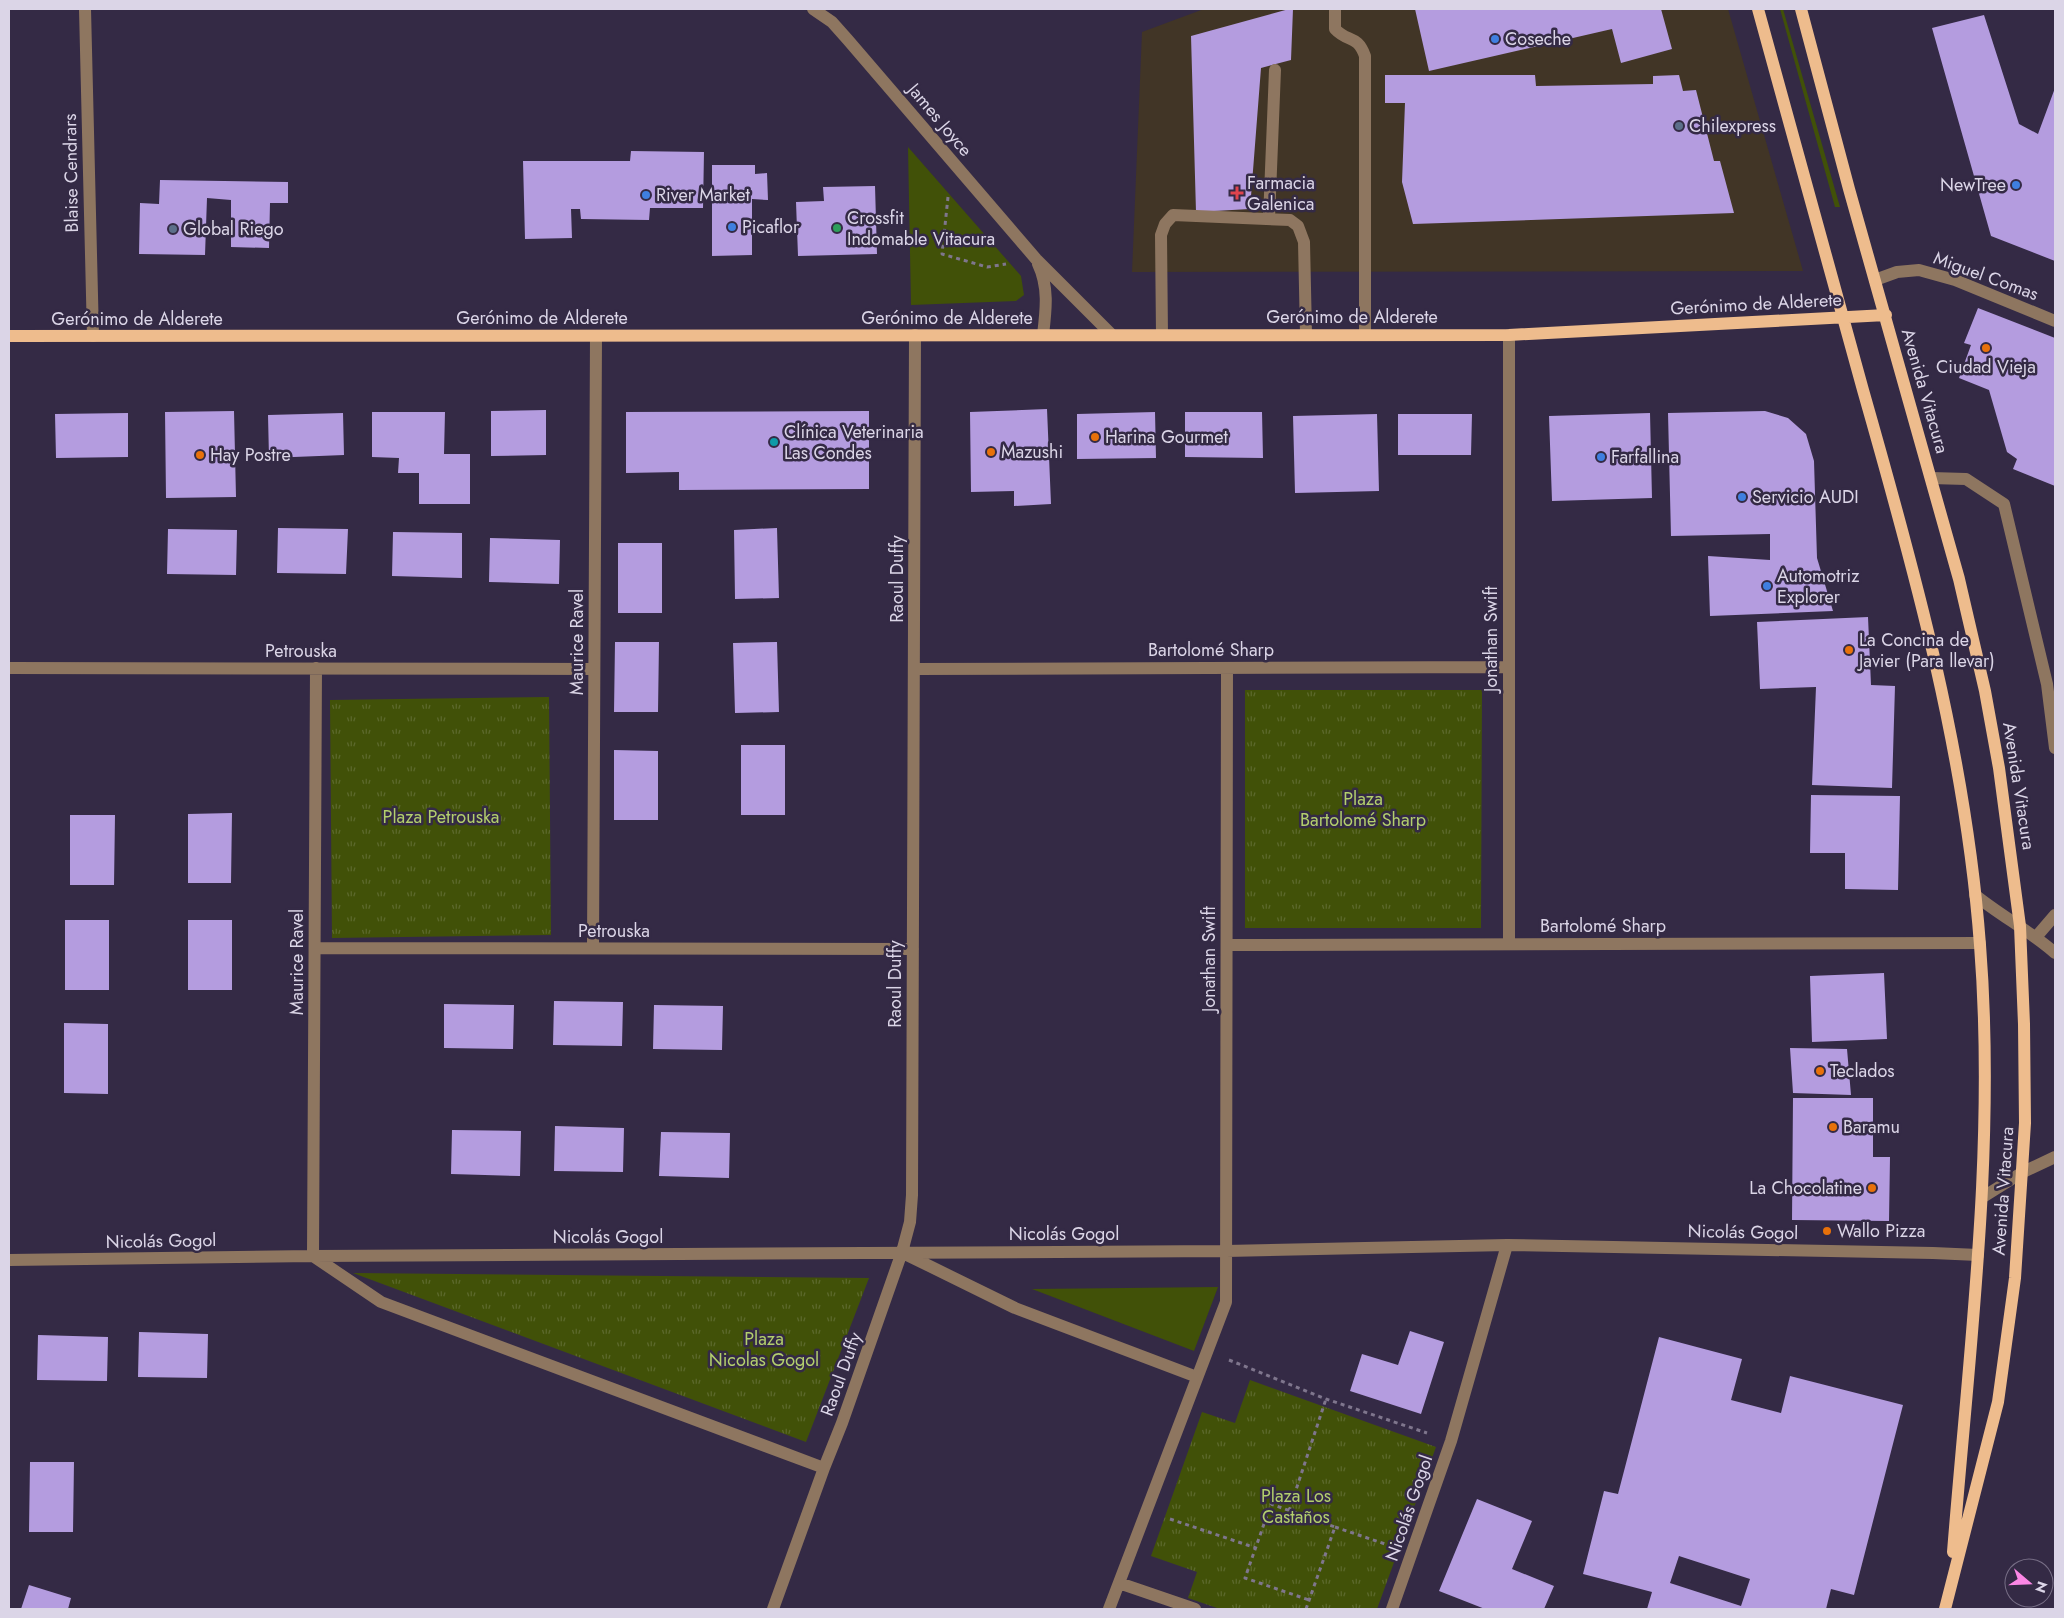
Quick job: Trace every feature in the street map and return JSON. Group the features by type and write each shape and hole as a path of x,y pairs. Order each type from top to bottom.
{"main road":[{"name":"Avenida Vitacura","path":"1758,9 1917,588 1961,786 1976,895 1986,1066 1983,1197 1950,1586"},
{"name":"Avenida Vitacura","path":"1801,9 1959,579 1985,691 2001,778 2020,926 2024,1034 2023,1172 2015,1278 1998,1402 1945,1609"},
{"name":"Gerónimo de Alderete","path":"9,336 1509,335 1886,315"}],"street":[{"name":"Blaise Cendrars","path":"85,9 93,336"},
{"name":"James Joyce","path":"813,9 832,22 1036,259 1112,335"},
{"path":"1335,9 1335,29 1339,34 1355,40 1361,45 1365,56 1365,335"},
{"path":"1270,219 1275,70"},
{"path":"1162,335 1161,235 1165,224 1173,216 1290,220 1298,226 1304,242 1306,334"},
{"name":"James Joyce","path":"1036,259 1045,284 1046,299 1043,335"},
{"name":"Miguel Comas","path":"1875,280 1897,272 1919,270 1955,280 2055,321"},
{"name":"Raoul Duffy","path":"773,1609 842,1423 902,1252 910,1222 912,1194 915,335"},
{"name":"Jonathan Swift","path":"1509,335 1509,944"},
{"name":"Maurice Ravel","path":"593,948 596,336"},
{"path":"1931,478 1966,479 2004,504 2047,684 2055,748"},
{"name":"Bartolomé Sharp","path":"914,668 1509,667"},
{"name":"Petrouska","path":"9,668 594,669"},
{"name":"Maurice Ravel","path":"313,1256 316,668"},
{"name":"Jonathan Swift","path":"1226,1251 1227,668"},
{"path":"1976,895 2004,917 2036,937 2055,954"},
{"path":"2036,937 2055,915"},
{"name":"Bartolomé Sharp","path":"1227,945 1980,943"},
{"name":"Petrouska","path":"315,948 913,949"},
{"path":"1983,1197 2023,1172 2055,1157"},
{"name":"Nicolás Gogol","path":"1392,1609 1451,1442 1506,1244"},
{"name":"Nicolás Gogol","path":"9,1260 313,1256 1226,1251 1506,1244 1978,1255"},
{"path":"1109,1609 1226,1302 1226,1251"},
{"name":"Nicolás Gogol","path":"902,1252 1015,1308 1197,1377"},
{"path":"313,1256 381,1302 824,1468"},
{"path":"1119,1583 1195,1609"}],"path":[{"path":"952,161 942,254 987,267 1036,259"},
{"path":"1207,1352 1326,1400 1451,1442"},
{"path":"1289,1511 1326,1400"},
{"path":"1309,1600 1245,1578 1271,1504 1412,1554"},
{"path":"1146,1511 1256,1548"},
{"path":"1306,1609 1335,1527"}],"shaded area":[{"path":"1204,9 1728,9 1803,271 1132,272 1142,32"}],"green space":[{"path":"1780,9 1783,9 1840,207 1835,207"},
{"path":"908,147 1021,276 1024,295 1016,301 911,305"},
{"name":"Plaza Bartolomé Sharp","path":"1245,690 1482,690 1481,928 1245,928"},
{"name":"Plaza Petrouska","path":"549,697 551,935 332,938 330,700"},
{"name":"Plaza Nicolas Gogol","path":"353,1273 869,1278 806,1442"},
{"path":"1218,1287 1194,1351 1032,1289"},
{"name":"Plaza Los Castaños","path":"1250,1380 1436,1447 1377,1609 1220,1609 1188,1598 1197,1572 1151,1556 1202,1412 1235,1423"}],"building":[{"path":"1293,9 1291,60 1261,68 1250,209 1196,212 1191,36"},
{"name":"Coseche","path":"1415,9 1661,9 1672,49 1621,63 1612,29 1429,71"},
{"name":"NewTree","path":"1984,15 2019,124 2038,134 2055,88 2055,261 1991,236 1932,28"},
{"path":"1385,75 1535,75 1536,86 1653,84 1653,76 1679,75 1683,91 1696,90 1714,161 1720,161 1734,213 1413,224 1402,182 1405,103 1385,103"},
{"path":"631,151 704,152 703,208 650,208 649,220 581,219 580,209 571,209 572,238 525,239 523,161 630,161"},
{"name":"Picaflor","path":"712,165 755,165 755,174 767,173 768,200 752,199 752,255 712,256"},
{"path":"160,180 288,182 288,203 270,203 269,248 231,247 231,200 207,198 205,255 139,254 140,203 159,204"},
{"name":"Crossfit Indomable Vitacura","path":"875,186 877,254 798,256 796,202 824,201 823,187"},
{"path":"1978,308 2055,338 2055,486 2013,469 2017,459 2007,452 1989,390 1959,378 1971,345 1964,343"},
{"path":"1047,409 1051,504 1014,506 1014,491 971,492 970,412"},
{"path":"546,410 546,455 491,456 491,411"},
{"name":"Hay Postre","path":"234,411 236,497 166,498 165,412"},
{"name":"Clínica Veterinaria Las Condes","path":"869,411 869,489 679,490 679,472 626,473 626,412"},
{"name":"Servicio AUDI","path":"1765,411 1788,418 1806,434 1814,461 1817,558 1833,611 1710,616 1708,556 1770,560 1770,534 1671,536 1668,413"},
{"path":"372,412 445,412 444,454 470,454 470,504 419,504 419,473 398,473 399,458 372,457"},
{"path":"1155,412 1156,458 1077,459 1077,414"},
{"path":"1185,412 1262,412 1263,458 1185,457"},
{"path":"128,413 128,457 56,458 55,414"},
{"path":"343,413 344,455 269,458 268,415"},
{"name":"Farfallina","path":"1650,413 1652,498 1552,501 1549,416"},
{"path":"1377,414 1379,491 1295,493 1293,416"},
{"path":"1398,414 1472,414 1471,455 1398,455"},
{"path":"278,528 348,529 346,574 277,573"},
{"path":"777,528 779,598 735,599 734,530"},
{"path":"168,529 237,530 236,575 167,574"},
{"path":"393,532 462,533 462,578 392,576"},
{"path":"490,538 560,540 559,584 489,582"},
{"path":"618,543 662,543 662,613 618,613"},
{"path":"1868,617 1871,685 1895,686 1892,788 1812,785 1816,687 1760,689 1757,622"},
{"path":"615,642 659,642 658,712 614,712"},
{"path":"777,642 779,712 735,713 733,643"},
{"path":"741,745 785,745 785,815 741,815"},
{"path":"614,750 658,751 658,820 614,820"},
{"path":"1811,795 1900,796 1898,890 1845,889 1845,853 1810,853"},
{"path":"232,813 231,883 188,883 188,814"},
{"path":"70,815 115,815 114,885 70,885"},
{"path":"65,920 109,920 109,990 65,990"},
{"path":"188,920 232,920 232,990 188,990"},
{"path":"1884,973 1887,1039 1812,1042 1810,976"},
{"path":"554,1001 623,1002 622,1046 553,1045"},
{"path":"444,1004 514,1005 513,1049 444,1048"},
{"path":"654,1005 723,1006 722,1050 653,1049"},
{"path":"64,1023 108,1024 108,1094 64,1093"},
{"name":"Teclados","path":"1790,1048 1847,1049 1851,1095 1793,1093"},
{"path":"1793,1098 1873,1098 1873,1157 1890,1157 1889,1221 1792,1220"},
{"path":"555,1126 624,1128 623,1172 554,1171"},
{"path":"452,1130 521,1131 520,1176 451,1174"},
{"path":"661,1132 730,1133 729,1178 659,1176"},
{"path":"1410,1331 1444,1342 1421,1414 1350,1391 1362,1354 1398,1365"},
{"path":"139,1332 208,1334 207,1378 138,1377"},
{"path":"38,1335 108,1337 107,1381 37,1380"},
{"path":"1659,1337 1742,1359 1731,1400 1781,1413 1790,1376 1903,1405 1854,1595 1831,1589 1826,1609 1647,1609 1652,1592 1583,1574 1604,1491 1618,1494","holes":["1679,1556 1750,1579 1741,1606 1670,1583"]},
{"path":"30,1462 74,1462 73,1532 29,1532"},
{"path":"1477,1499 1532,1521 1512,1569 1554,1586 1544,1609 1485,1609 1439,1591"},
{"path":"29,1585 71,1598 68,1609 21,1609"}],"place":[{"name":"Coseche","path":"1495,39"},
{"name":"Chilexpress","path":"1679,126"},
{"name":"NewTree","path":"2016,185"},
{"name":"Farmacia Galenica","path":"1237,193"},
{"name":"River Market","path":"646,195"},
{"name":"Picaflor","path":"732,227"},
{"name":"Crossfit Indomable Vitacura","path":"837,228"},
{"name":"Global Riego","path":"173,229"},
{"name":"Ciudad Vieja","path":"1986,348"},
{"name":"Harina Gourmet","path":"1095,437"},
{"name":"Clínica Veterinaria Las Condes","path":"774,442"},
{"name":"Mazushi","path":"991,452"},
{"name":"Hay Postre","path":"200,455"},
{"name":"Farfallina","path":"1601,457"},
{"name":"Servicio AUDI","path":"1742,497"},
{"name":"Automotriz Explorer","path":"1767,586"},
{"name":"La Concina de Javier (Para llevar)","path":"1849,650"},
{"name":"Teclados","path":"1820,1071"},
{"name":"Baramu","path":"1833,1127"},
{"name":"La Chocolatine","path":"1872,1188"},
{"name":"Wallo Pizza","path":"1827,1231"}]}
